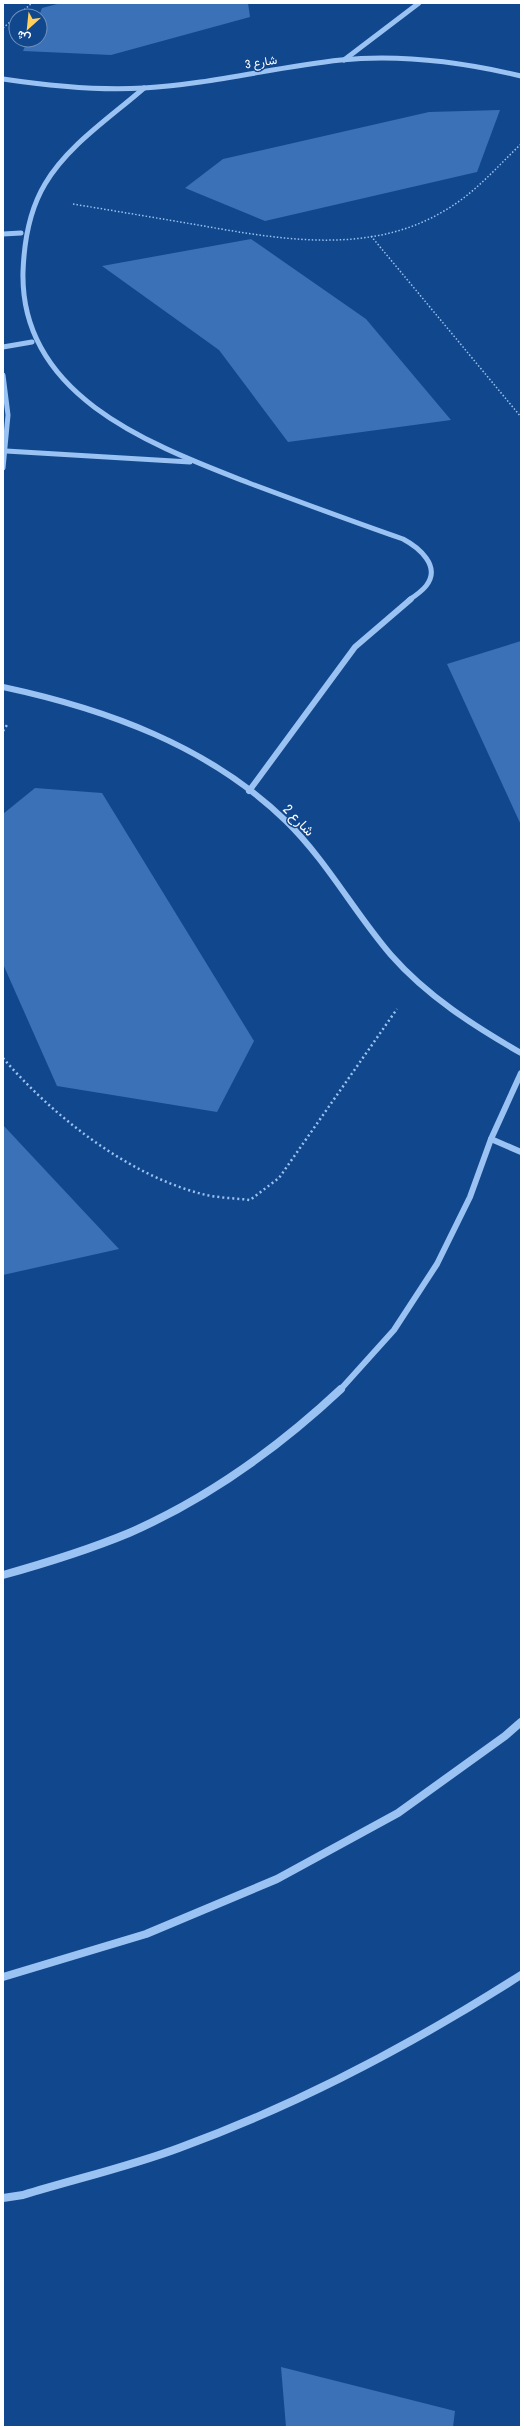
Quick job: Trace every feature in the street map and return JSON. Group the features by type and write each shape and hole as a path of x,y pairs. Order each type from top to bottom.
{"street":[{"path":"344,60 419,3"},
{"name":"شارع 3","path":"3,79 69,88 144,88 344,60 378,59 447,62 521,76"},
{"path":"19,239 20,233 37,198 60,165 78,146 144,88"},
{"path":"3,234 20,233"},
{"path":"20,314 32,342 63,380 79,396 112,421 152,443 196,462 403,539 421,550 430,564 431,575 426,585 355,647 303,715 249,791"},
{"path":"3,348 32,342"},
{"path":"3,375 8,415 6,451 3,468"},
{"path":"6,451 196,462"},
{"name":"شارع 2","path":"3,687 76,704 124,720 174,743 210,764 249,791 285,821 334,880 388,950 417,981 456,1012 521,1053"},
{"path":"3,1575 61,1559 105,1542 166,1515 224,1483 277,1446 323,1407 366,1364 431,1275 470,1197 491,1140 521,1073"},
{"path":"491,1140 521,1152"},
{"path":"3,1977 146,1934 276,1880 398,1813 505,1736 521,1722"},
{"path":"3,2198 23,2195 178,2148 324,2087 460,2015 521,1975"}],"path":[{"path":"3,28 32,3"},
{"path":"37,198 280,239 318,241 371,236 399,230 447,210 465,198 521,144"},
{"path":"371,236 521,417"},
{"path":"3,1058 20,1080 64,1120 116,1156 194,1192 250,1200 279,1178 417,981"}],"building":[{"path":"61,3 248,3 250,17 111,55 23,51 24,48 48,48 48,8 42,8"},
{"path":"500,110 477,172 265,221 185,188 223,159 429,112"},
{"path":"251,239 366,319 451,420 288,442 219,350 102,266"},
{"path":"521,641 521,825 447,664"},
{"path":"35,788 102,793 254,1041 217,1112 57,1086 3,964 3,814"},
{"path":"3,1125 119,1249 3,1275"},
{"path":"281,2367 455,2411 453,2427 286,2427"}]}
